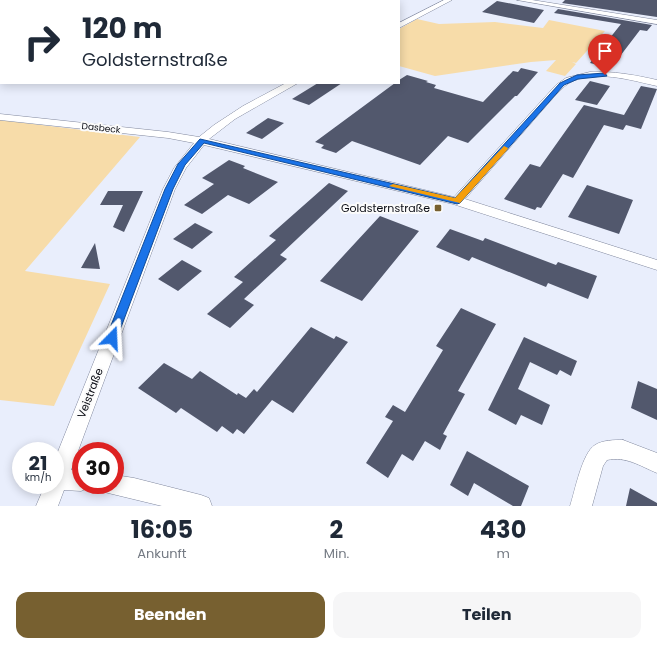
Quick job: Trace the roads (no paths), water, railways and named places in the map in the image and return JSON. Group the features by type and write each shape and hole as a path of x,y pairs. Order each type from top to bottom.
{"street":[{"path":"400,25 448,0"},
{"path":"520,0 657,22"},
{"path":"457,201 550,96 568,80 577,77 605,75 657,84"},
{"name":"Veistraße","path":"64,462 169,189 182,164 202,141 245,109 291,84"},
{"name":"Dasbeck","path":"0,117 168,135 202,141"},
{"path":"202,141 457,201 657,264"},
{"path":"581,506 594,462 601,452 613,448 625,449 657,463"},
{"path":"124,487 201,506"},
{"name":"Veistraße","path":"46,506 51,494"}],"place":[{"name":"Goldsternstraße","path":"438,208"}]}
